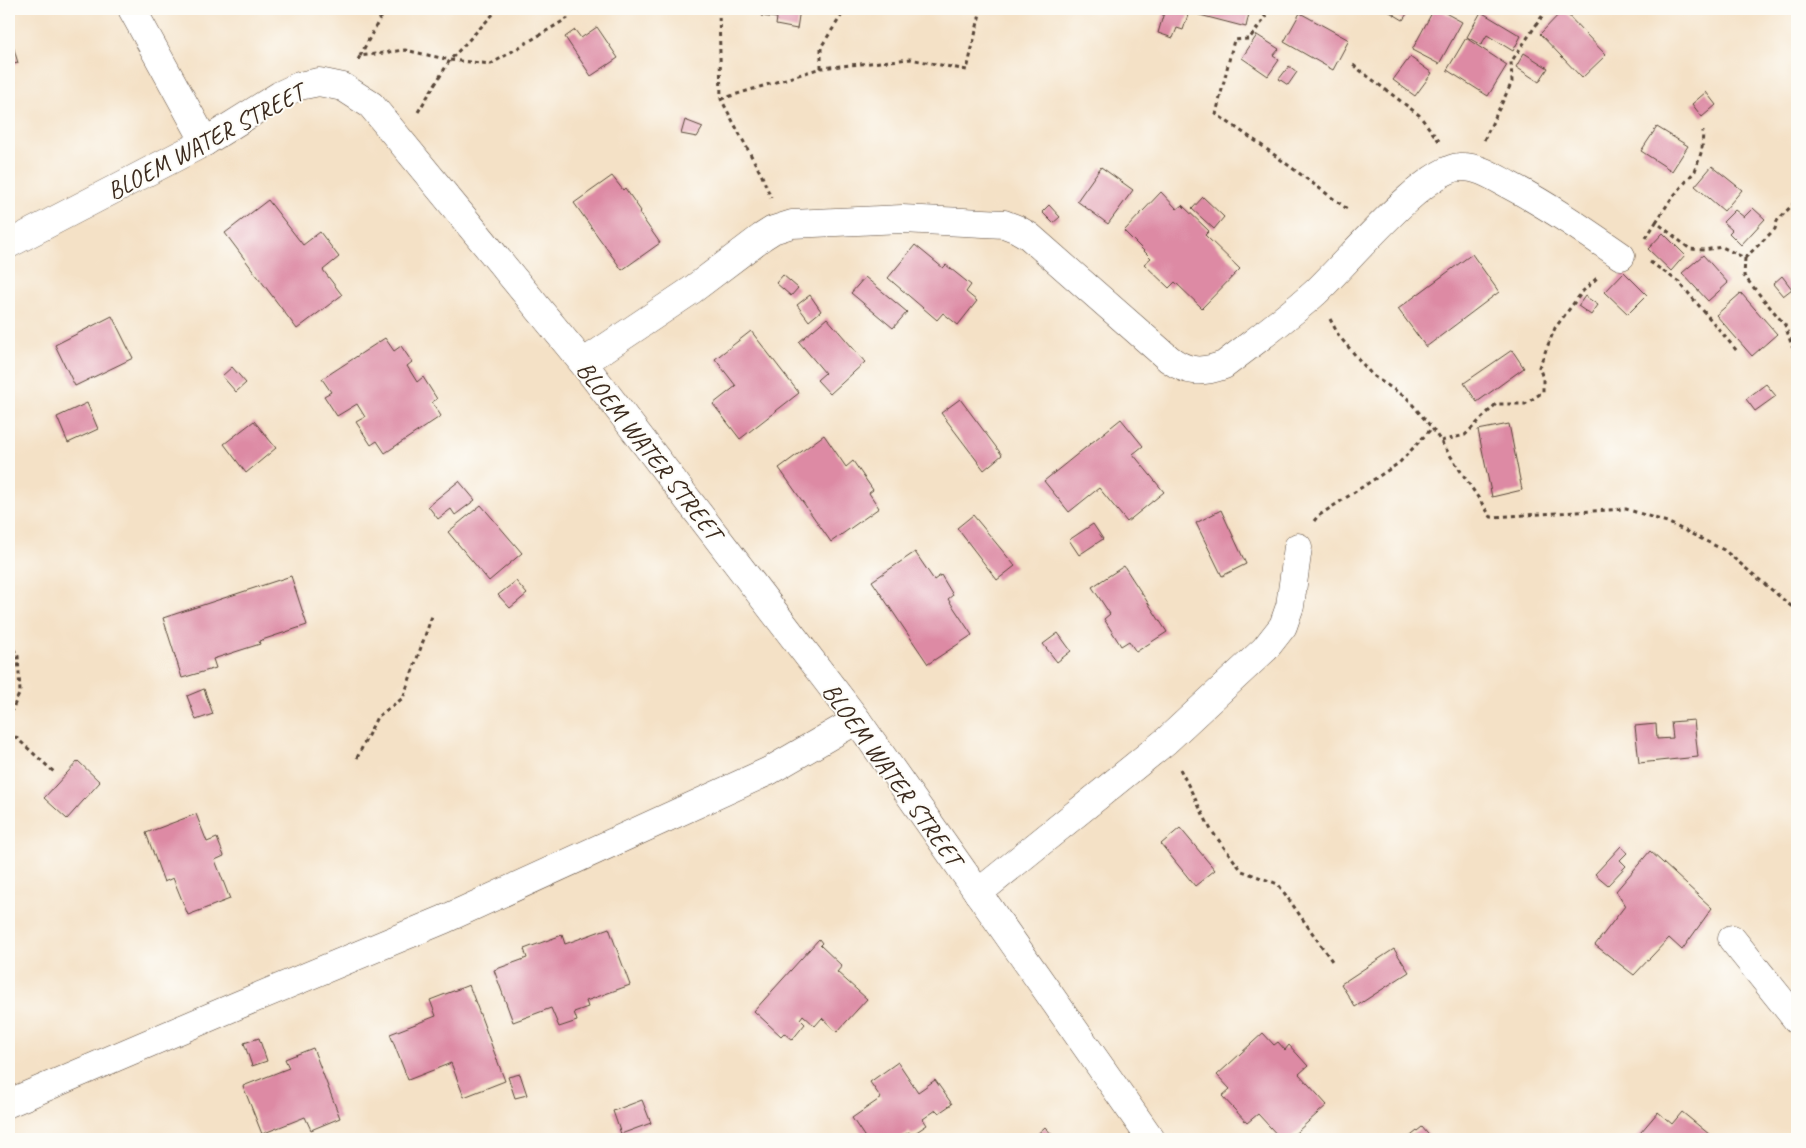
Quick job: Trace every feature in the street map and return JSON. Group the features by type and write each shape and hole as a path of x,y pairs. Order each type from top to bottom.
{"street":[{"path":"132,9 205,142"},
{"name":"BLOEM WATER STREET","path":"9,244 205,142 280,95 299,86 320,82 342,87 371,104 583,363 857,720 1151,1139"},
{"path":"583,363 692,290 762,237 783,226 801,223 902,219 1004,224 1029,236 1169,359 1180,367 1193,371 1209,371 1224,365 1316,292 1376,230 1426,184 1442,173 1465,167 1483,171 1561,214 1629,255"},
{"path":"978,893 1166,742 1265,649 1283,626 1290,606 1298,547"},
{"path":"9,1103 445,919 769,771 857,720"},
{"path":"1732,939 1797,1020"}],"path":[{"path":"342,87 385,9"},
{"path":"394,131 419,111 450,60 498,9"},
{"path":"719,9 721,99 762,176 783,226"},
{"path":"721,99 821,68 910,59 967,70 981,9"},
{"path":"1258,9 1266,17 1249,39 1234,40 1216,114 1376,230"},
{"path":"1353,65 1419,115 1465,167 1512,82 1511,62 1548,9"},
{"path":"821,68 822,47 843,13"},
{"path":"360,56 405,50 450,60 491,64 568,18"},
{"path":"1441,441 1465,435 1496,404 1525,404 1543,392 1543,378 1539,367 1556,328 1583,291 1629,255 1656,222 1670,199 1695,171 1702,150 1703,131"},
{"path":"1797,200 1777,221 1775,229 1745,258 1744,276 1785,325 1792,346 1797,353"},
{"path":"1656,222 1690,249 1704,250 1722,247 1745,258"},
{"path":"1629,255 1679,282 1737,351"},
{"path":"1316,292 1344,343 1373,376 1408,398 1432,428 1491,517 1626,509 1667,522 1724,550 1797,611"},
{"path":"1298,547 1307,530 1318,516 1399,463 1432,428"},
{"path":"357,758 377,717 403,698 432,616"},
{"path":"9,642 18,656 20,692 9,717"},
{"path":"9,731 55,773"},
{"path":"1166,742 1211,830 1242,871 1278,884 1332,961"}],"building":[{"path":"762,9 800,9 797,29 776,25 777,18 761,16"},
{"path":"1165,9 1183,9 1182,12 1188,15 1183,30 1177,28 1173,38 1158,33"},
{"path":"1193,9 1250,9 1246,27 1192,13"},
{"path":"1389,9 1410,9 1403,20 1388,11"},
{"path":"1434,9 1438,9 1462,22 1439,64 1412,50"},
{"path":"1563,10 1606,55 1582,78 1540,34"},
{"path":"1481,12 1521,36 1513,51 1487,35 1481,45 1467,37"},
{"path":"1300,13 1349,40 1333,70 1284,42"},
{"path":"597,27 618,58 591,76 565,37 575,30 581,38"},
{"path":"9,32 18,63 9,65"},
{"path":"1257,35 1279,49 1273,56 1279,60 1268,76 1242,58"},
{"path":"1466,38 1507,65 1488,96 1447,70"},
{"path":"1524,53 1548,68 1539,82 1516,67"},
{"path":"1410,57 1432,73 1415,96 1393,80"},
{"path":"1289,66 1297,72 1288,85 1279,79"},
{"path":"1706,92 1716,105 1702,117 1692,104"},
{"path":"685,120 703,127 697,137 681,134"},
{"path":"1657,127 1688,146 1672,171 1641,151"},
{"path":"1712,166 1742,190 1724,211 1695,186"},
{"path":"1101,167 1133,190 1108,224 1077,201"},
{"path":"612,176 623,190 625,188 641,211 639,213 660,243 622,270 574,203"},
{"path":"1161,192 1177,209 1182,205 1209,231 1205,235 1240,269 1202,308 1175,282 1169,288 1144,264 1151,258 1124,231"},
{"path":"1203,197 1224,217 1214,229 1192,209"},
{"path":"268,200 303,245 320,232 339,257 323,270 342,295 297,329 225,233"},
{"path":"1049,205 1060,217 1053,223 1042,212"},
{"path":"1753,208 1765,219 1741,245 1729,233 1732,230 1723,222 1735,210 1744,217"},
{"path":"1663,233 1685,255 1671,271 1648,249"},
{"path":"915,245 943,268 946,265 971,285 966,292 977,301 958,325 943,313 937,320 888,278"},
{"path":"1472,254 1499,292 1426,347 1398,309"},
{"path":"1703,255 1728,283 1708,301 1682,273"},
{"path":"1624,272 1647,295 1628,314 1605,292"},
{"path":"783,275 798,288 791,296 776,283"},
{"path":"1782,276 1792,289 1783,296 1773,284"},
{"path":"865,277 907,312 893,328 851,293"},
{"path":"1741,293 1777,334 1752,356 1716,315"},
{"path":"810,295 821,311 809,321 797,305"},
{"path":"1585,296 1598,305 1591,315 1578,306"},
{"path":"112,316 133,358 75,386 55,345"},
{"path":"827,318 865,362 830,394 817,380 825,373 799,342"},
{"path":"751,331 799,393 740,439 713,404 736,386 715,359"},
{"path":"385,338 394,351 401,346 412,362 407,366 417,382 423,377 437,399 432,402 441,416 385,453 377,441 371,445 356,422 365,417 357,404 337,416 324,396 331,392 322,379"},
{"path":"1512,350 1524,368 1477,402 1464,383"},
{"path":"232,367 246,383 236,392 222,376"},
{"path":"1766,384 1776,396 1755,411 1746,399"},
{"path":"960,399 1002,455 984,470 941,413"},
{"path":"87,403 98,429 68,443 57,417"},
{"path":"1121,419 1143,446 1133,454 1164,492 1127,522 1099,488 1069,512 1044,481"},
{"path":"254,421 276,448 246,473 224,444"},
{"path":"1509,424 1522,490 1492,497 1478,430"},
{"path":"824,435 846,467 853,461 873,490 869,493 879,508 831,542 779,468"},
{"path":"459,481 475,500 455,515 451,509 438,519 428,506"},
{"path":"481,505 522,553 489,581 448,532"},
{"path":"1221,510 1246,564 1222,576 1196,523"},
{"path":"973,515 1015,566 997,580 957,528"},
{"path":"1093,524 1103,539 1079,555 1069,540"},
{"path":"915,552 934,580 941,575 953,595 948,599 972,635 928,664 872,581"},
{"path":"1124,566 1167,632 1136,652 1129,641 1121,646 1104,619 1110,614 1092,587"},
{"path":"291,576 307,625 259,641 260,644 213,659 216,668 182,678 163,618"},
{"path":"516,581 527,594 510,608 498,595"},
{"path":"1058,633 1071,651 1057,662 1043,644"},
{"path":"204,689 213,714 196,720 187,696"},
{"path":"1694,720 1698,757 1639,763 1635,726 1656,724 1657,739 1673,738 1671,722"},
{"path":"78,761 100,782 67,819 44,798"},
{"path":"196,814 207,842 217,838 224,856 215,860 230,899 188,915 173,878 164,882 146,833"},
{"path":"1180,828 1215,870 1195,886 1161,844"},
{"path":"1621,846 1627,853 1620,860 1626,866 1608,885 1595,874"},
{"path":"1650,851 1712,908 1682,950 1669,938 1634,975 1595,945 1625,906 1616,891"},
{"path":"609,928 630,985 586,1001 588,1007 574,1012 577,1021 559,1027 551,1008 513,1022 494,970 527,958 524,949 562,935 565,944"},
{"path":"819,939 822,943 820,945 842,966 837,972 867,999 837,1032 822,1018 815,1026 803,1015 800,1019 805,1024 792,1040 784,1033 781,1036 754,1011"},
{"path":"1394,949 1409,972 1355,1007 1341,984"},
{"path":"469,985 505,1081 464,1097 451,1063 408,1080 390,1034 436,1016 430,1000"},
{"path":"1263,1033 1274,1045 1278,1042 1285,1050 1289,1045 1308,1066 1299,1074 1327,1105 1289,1139 1281,1139 1258,1114 1247,1123 1222,1096 1230,1089 1217,1075"},
{"path":"259,1038 267,1061 252,1066 244,1043"},
{"path":"313,1048 340,1118 311,1130 305,1117 262,1134 243,1086 289,1068 285,1059"},
{"path":"898,1062 918,1092 935,1080 952,1104 939,1113 936,1110 923,1119 927,1125 912,1135 909,1132 898,1139 866,1139 852,1118 881,1098 870,1082"},
{"path":"520,1074 527,1095 515,1098 508,1077"},
{"path":"642,1100 651,1123 621,1134 613,1111"},
{"path":"1658,1112 1672,1124 1682,1112 1715,1139 1635,1139"},
{"path":"1045,1127 1056,1139 1032,1139"},
{"path":"1422,1127 1432,1139 1407,1139"}]}
